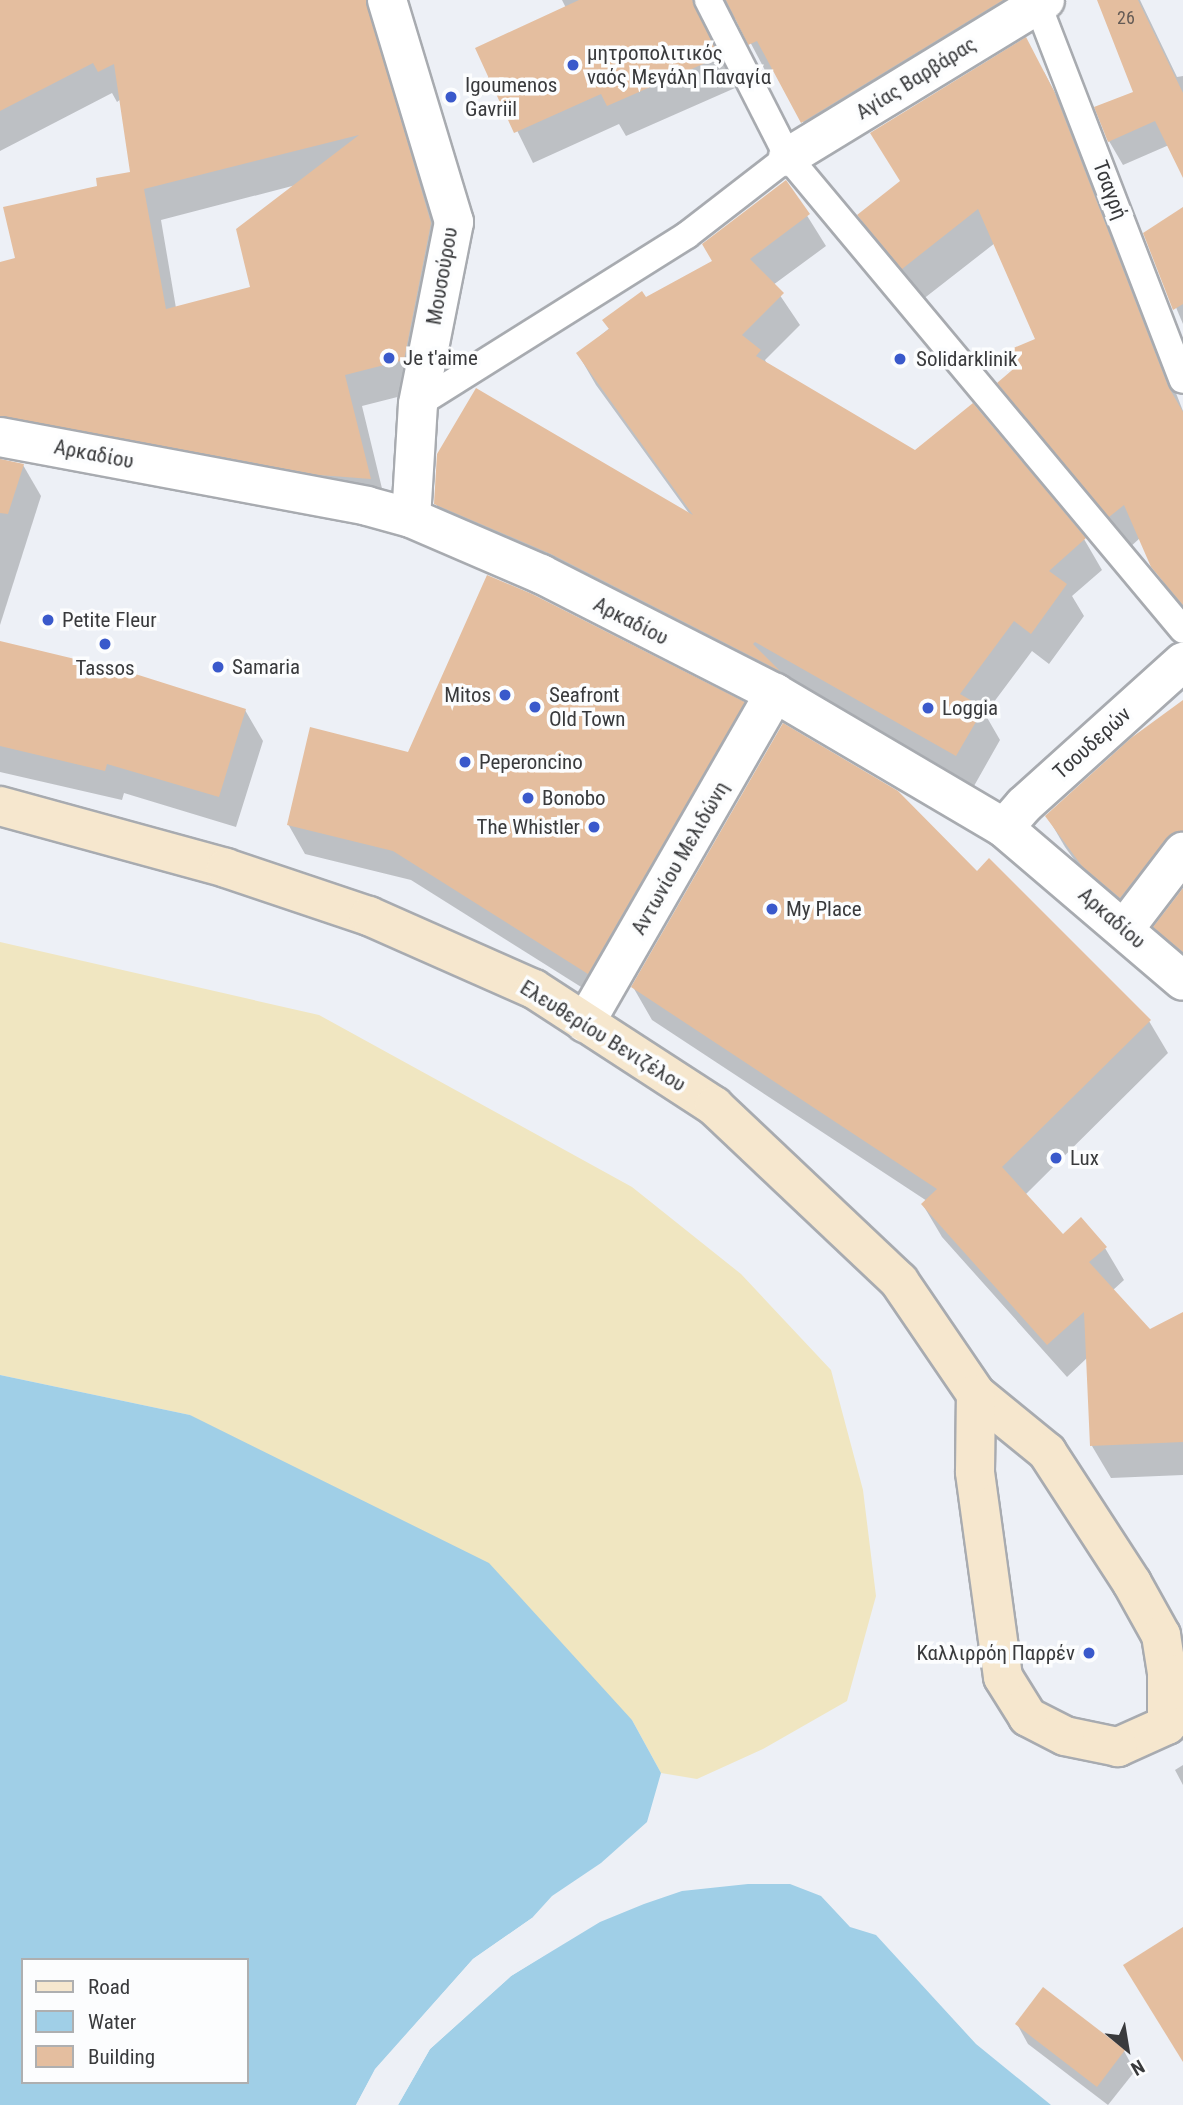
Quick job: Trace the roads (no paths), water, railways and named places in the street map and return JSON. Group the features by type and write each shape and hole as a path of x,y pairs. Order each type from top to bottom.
{"main road":[{"name":"Ελευθερίου Βενιζέλου","path":"0,806 226,868 369,916 534,989 714,1106 899,1281 976,1394 1047,1452 1132,1583 1161,1635 1167,1672 1167,1725 1118,1747 1065,1736 1028,1717 1003,1677 975,1472 976,1394"}],"street":[{"name":"Μουσούρου","path":"387,0 454,222 418,404 411,518"},
{"name":"Αγίας Βαρβάρας","path":"788,156 1040,1"},
{"name":"Αρκαδίου","path":"0,437 366,506 411,518 541,574 775,693 1004,828 1125,928 1183,981"},
{"name":"Τσουδερών","path":"1004,828 1024,805 1183,662"},
{"name":"Αντωνίου Μελιδώνη","path":"585,1023 775,693"},
{"path":"1125,928 1183,852"}],"lane":[{"path":"708,0 788,156 1183,630"},
{"name":"Τσαγρή","path":"1040,1 1183,380"},
{"path":"418,404 687,235 788,156"}],"water":[{"path":"0,1375 190,1415 489,1563 632,1720 661,1773 647,1822 601,1863 552,1896 532,1918 473,1959 375,2069 356,2105 0,2105"},
{"path":"748,1884 790,1884 821,1896 850,1927 876,1935 976,2044 1051,2105 398,2105 430,2049 511,1976 600,1922 644,1904 682,1891"}],"place":[{"name":"μητροπολιτικός ναός Μεγάλη Παναγία","path":"573,65"},
{"name":"Igoumenos Gavriil","path":"451,97"},
{"name":"Je t'aime","path":"389,358"},
{"name":"Solidarklinik","path":"900,359"},
{"name":"Petite Fleur","path":"48,620"},
{"name":"Tassos","path":"105,644"},
{"name":"Samaria","path":"218,667"},
{"name":"Mitos","path":"505,695"},
{"name":"Seafront Old Town","path":"535,707"},
{"name":"Loggia","path":"928,708"},
{"name":"Peperoncino","path":"465,762"},
{"name":"Bonobo","path":"528,798"},
{"name":"The Whistler","path":"594,827"},
{"name":"My Place","path":"772,909"},
{"name":"Lux","path":"1056,1158"},
{"name":"Καλλιρρόη Παρρέν","path":"1089,1653"}]}
